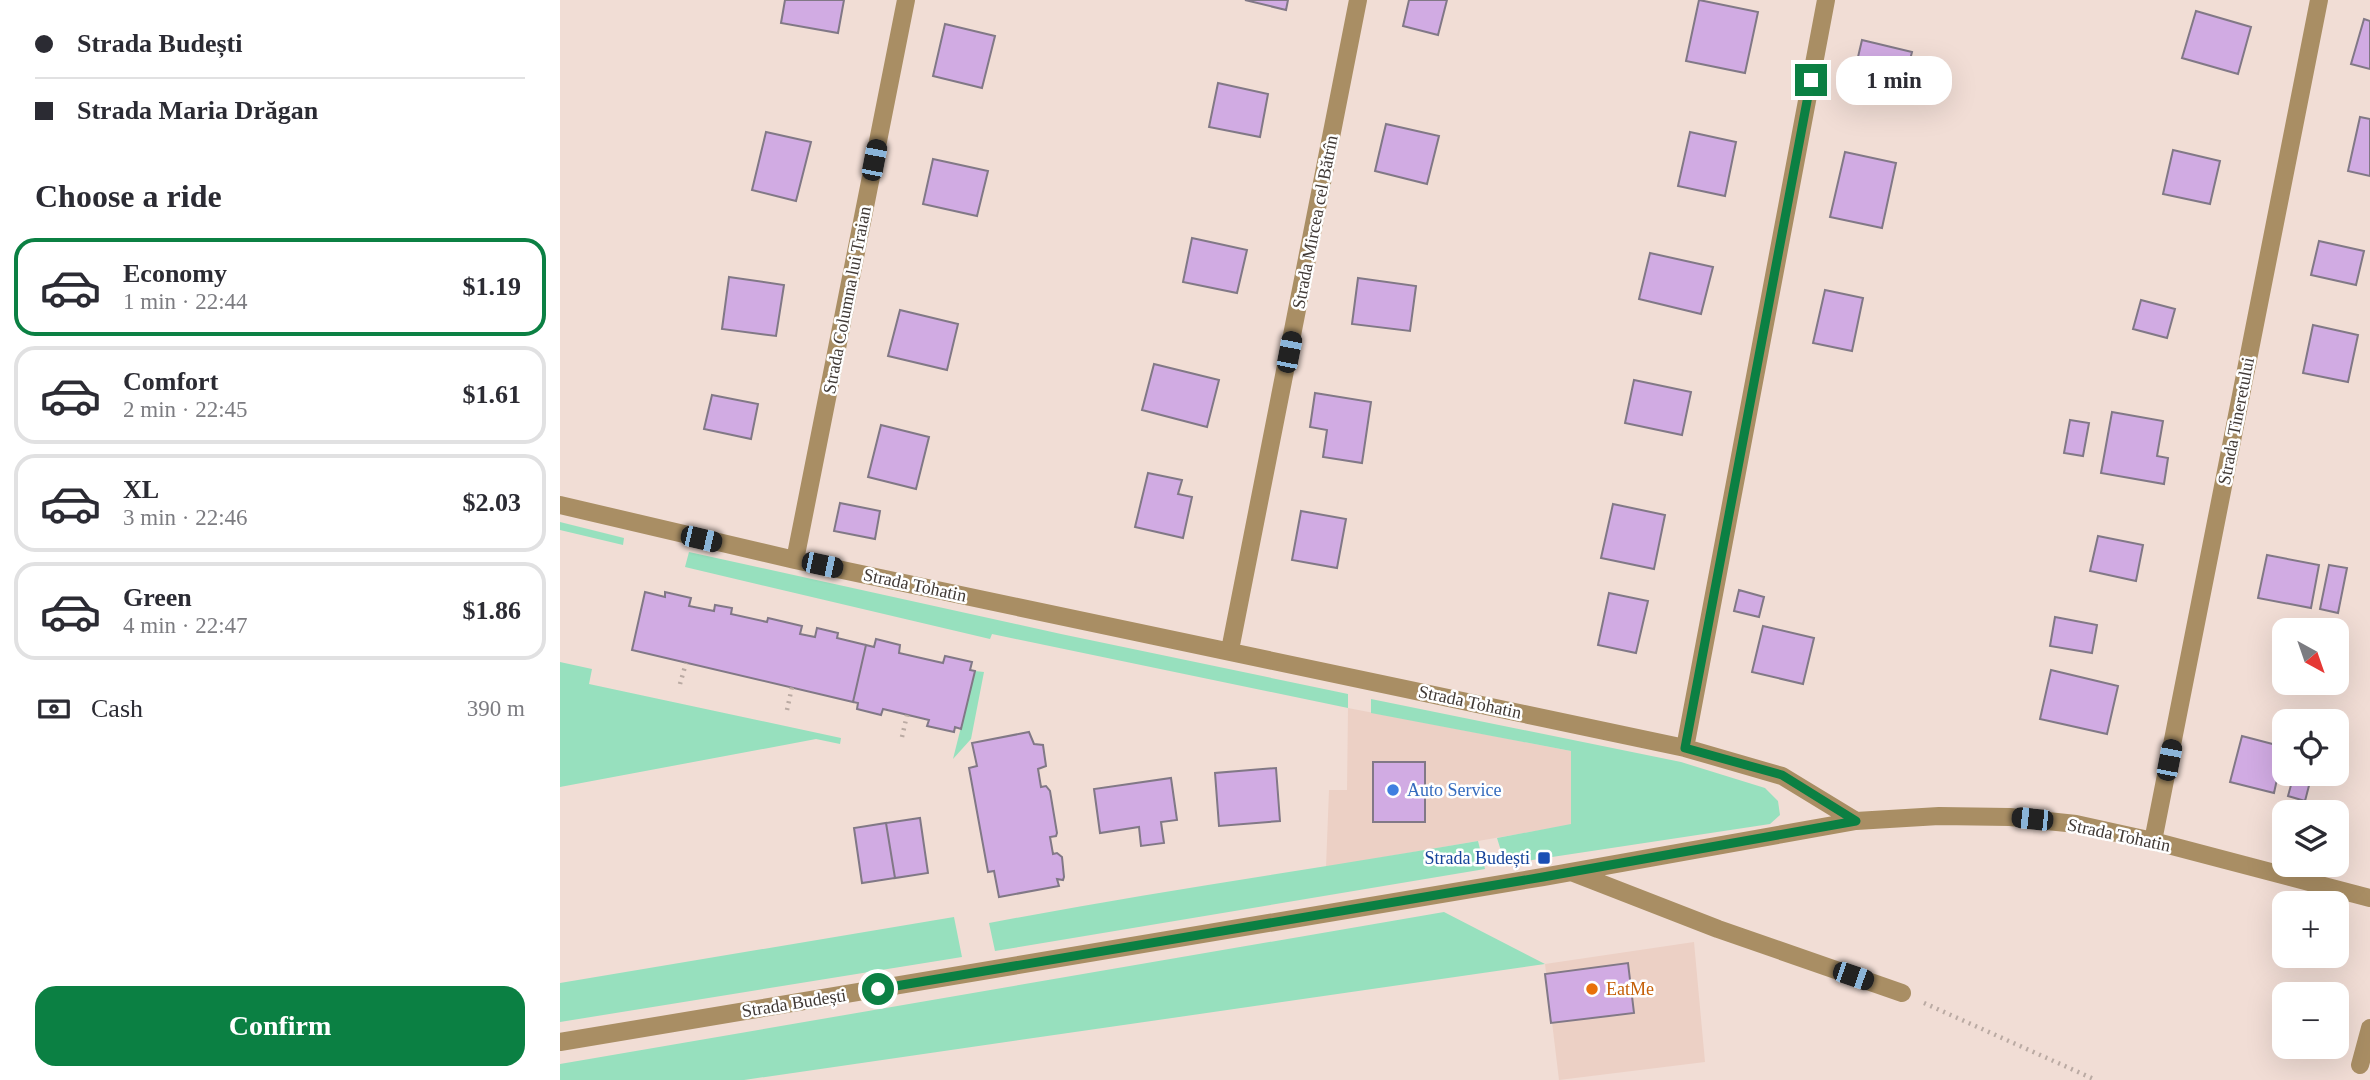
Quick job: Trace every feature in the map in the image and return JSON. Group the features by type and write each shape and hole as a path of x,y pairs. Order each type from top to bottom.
{"street":[{"name":"Strada Columna lui Traian","path":"795,560 906,0"},
{"name":"Strada Mircea cel Bătrîn","path":"1230,650 1358,0"},
{"path":"1685,748 1826,0"},
{"name":"Strada Tineretului","path":"2153,842 2319,0"},
{"name":"Strada Tohatin","path":"560,505 795,560 1685,748 1782,775 1856,821 1939,816 2010,817 2076,824 2370,898"},
{"name":"Strada Budești","path":"560,1042 1572,872 1856,821"},
{"path":"1572,872 1718,929 1902,993"},
{"path":"2360,1065 2370,1028"}],"path":[{"path":"680,684 686,663"},
{"path":"788,710 792,687"},
{"path":"902,737 907,715"},
{"path":"1902,993 2096,1080"}],"shaded area":[{"path":"1348,708 1571,751 1571,825 1326,867 1329,790 1347,790"},
{"path":"1694,942 1705,1062 1559,1080 1545,964"}],"green space":[{"path":"560,522 624,538 623,545 560,530"},
{"path":"689,552 1348,694 1348,708 992,634 990,639 685,567"},
{"path":"560,662 592,669 589,684 841,738 840,744 816,739 560,787"},
{"path":"975,671 984,672 971,739 953,759"},
{"path":"1371,699 1681,762 1765,788 1778,801 1780,815 1770,824 1505,864 1497,838 1571,824 1571,751 1371,713"},
{"path":"1478,841 1485,869 995,951 989,923 1111,901"},
{"path":"1444,912 1545,964 744,1080 560,1080 560,1064"},
{"path":"954,917 962,957 560,1022 560,983"}],"building":[{"path":"785,0 844,0 838,33 781,23"},
{"path":"1245,0 1288,0 1286,10"},
{"path":"1409,0 1447,0 1438,35 1403,26"},
{"path":"1699,0 1758,12 1745,73 1686,61"},
{"path":"2196,11 2251,27 2238,74 2182,58"},
{"path":"2364,19 2370,21 2370,69 2351,64"},
{"path":"945,24 995,36 982,88 933,76"},
{"path":"1862,40 1912,52 1899,103 1850,91"},
{"path":"1218,83 1268,94 1260,137 1209,127"},
{"path":"2360,117 2370,119 2370,176 2348,171"},
{"path":"1386,124 1439,136 1427,184 1375,171"},
{"path":"766,132 811,142 796,201 752,190"},
{"path":"1690,132 1736,142 1725,196 1678,186"},
{"path":"2173,150 2220,161 2210,204 2163,194"},
{"path":"1845,152 1896,163 1882,228 1830,217"},
{"path":"933,159 988,171 977,216 923,204"},
{"path":"1192,238 1247,250 1237,293 1183,282"},
{"path":"2319,241 2364,251 2356,285 2311,275"},
{"path":"1650,253 1713,267 1701,314 1639,299"},
{"path":"729,277 784,285 776,336 722,329"},
{"path":"1358,278 1416,286 1410,331 1352,324"},
{"path":"1825,290 1863,298 1852,351 1813,343"},
{"path":"2141,300 2175,309 2167,338 2133,329"},
{"path":"900,310 958,324 947,370 888,356"},
{"path":"2313,325 2358,335 2348,382 2303,373"},
{"path":"1154,364 1219,380 1207,427 1142,410"},
{"path":"1634,380 1691,392 1682,435 1625,423"},
{"path":"1315,393 1371,402 1362,463 1323,457 1327,430 1310,427"},
{"path":"712,395 758,404 751,439 704,429"},
{"path":"2112,412 2163,421 2157,456 2168,458 2164,484 2101,473"},
{"path":"2070,420 2089,423 2083,456 2064,453"},
{"path":"881,425 929,437 916,489 868,477"},
{"path":"1148,473 1182,480 1178,494 1192,497 1183,538 1135,527"},
{"path":"840,503 880,511 875,539 834,531"},
{"path":"1613,504 1665,515 1654,569 1601,558"},
{"path":"1301,511 1346,519 1337,568 1292,560"},
{"path":"2098,536 2143,545 2136,581 2090,571"},
{"path":"2267,555 2319,565 2311,608 2258,598"},
{"path":"2329,565 2347,568 2338,613 2320,609"},
{"path":"1739,590 1764,597 1759,617 1734,611"},
{"path":"645,592 665,597 665,592 691,598 689,606 714,611 715,605 732,608 731,614 767,622 768,618 802,626 800,634 815,637 817,628 838,633 837,638 866,645 853,702 632,650"},
{"path":"1609,593 1648,601 1636,653 1598,645"},
{"path":"2055,617 2097,625 2092,653 2050,646"},
{"path":"1763,626 1814,638 1803,684 1752,672"},
{"path":"876,639 900,645 899,653 943,663 945,656 972,662 970,670 975,671 961,729 955,727 954,732 927,726 929,720 883,709 881,715 857,709 858,703 853,702 866,645 874,647"},
{"path":"2051,670 2118,686 2107,734 2040,719"},
{"path":"1029,732 1034,744 1043,745 1046,766 1038,769 1041,787 1046,786 1050,791 1057,833 1056,836 1050,837 1053,854 1057,853 1062,857 1064,877 1063,880 1057,879 1059,886 999,897 994,871 988,872 969,768 977,766 972,743"},
{"path":"2242,736 2272,744 2274,793 2230,782"},
{"path":"1373,762 1425,762 1425,822 1373,822"},
{"path":"1276,768 1280,821 1219,826 1215,773"},
{"path":"1171,778 1177,820 1161,822 1164,843 1141,846 1139,827 1100,833 1094,789"},
{"path":"2291,786 2309,786 2305,800 2288,796"},
{"path":"920,818 928,873 895,878 886,823"},
{"path":"886,823 895,878 862,883 854,828"},
{"path":"1628,963 1634,1013 1551,1023 1545,974"}],"place":[{"name":"Auto Service","path":"1393,790"},
{"name":"Strada Budești","path":"1544,858"},
{"name":"EatMe","path":"1592,989"}],"route":[{"path":"878,989 1543,877 1856,821 1782,775 1685,748 1811,80"}]}
